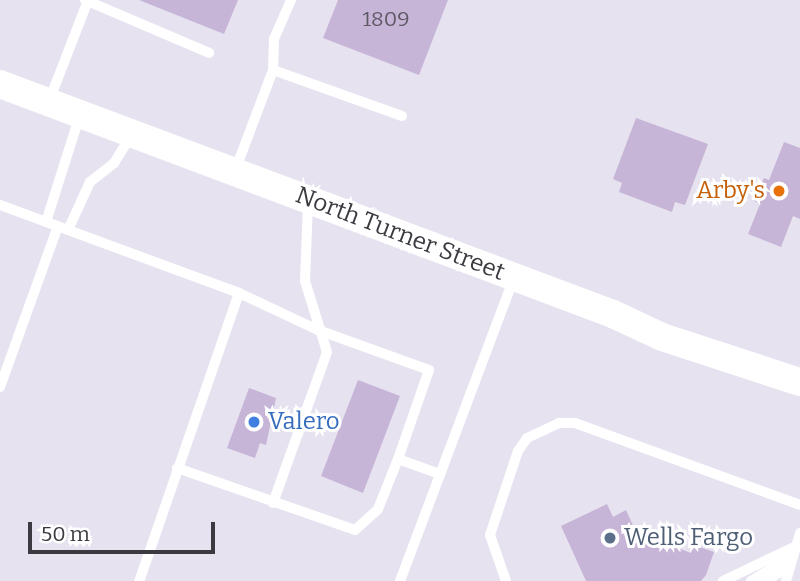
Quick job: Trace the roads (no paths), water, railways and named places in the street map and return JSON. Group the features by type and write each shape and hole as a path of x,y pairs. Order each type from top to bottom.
{"main road":[{"name":"North Turner Street","path":"0,84 515,277 662,337 800,382"}],"lane":[{"path":"234,172 273,70 274,39 290,0"},
{"path":"48,102 88,1 208,53"},
{"path":"273,70 402,116"},
{"path":"46,222 80,114"},
{"path":"0,387 63,228 90,182 114,163 132,134"},
{"path":"273,503 327,352 305,281 308,200"},
{"path":"0,205 239,293 318,330 429,370 379,509 355,530 177,468"},
{"path":"400,581 515,277"},
{"path":"139,581 239,293"},
{"path":"506,581 490,535 518,451 527,438 559,424 575,423 800,505"},
{"path":"398,459 440,474"},
{"path":"785,581 800,533"},
{"path":"723,581 796,546"},
{"path":"751,581 791,557"},
{"path":"766,581 787,568"}],"place":[{"name":"Arby's","path":"779,191"},
{"name":"Valero","path":"254,422"},
{"name":"Wells Fargo","path":"610,538"}]}
